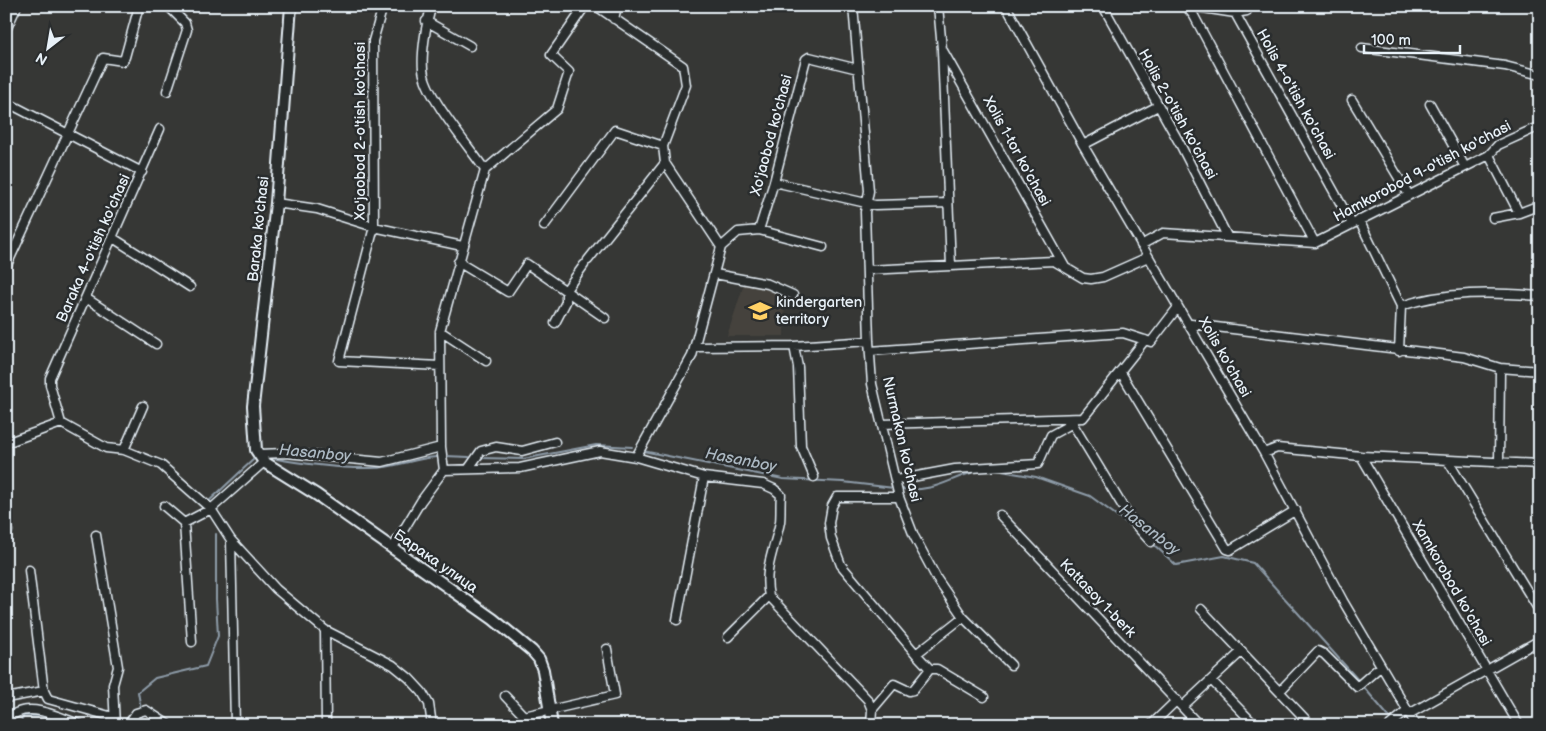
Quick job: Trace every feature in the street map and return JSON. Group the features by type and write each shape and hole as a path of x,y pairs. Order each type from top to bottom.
{"main road":[{"name":"Baraka ko'chasi","path":"261,459 254,442 253,406 276,203 291,6"},
{"name":"Барака улица","path":"261,459 317,495 492,620 532,651 539,659 543,670 552,725"}],"street":[{"path":"6,30 17,6"},
{"path":"6,267 103,58 123,61 139,6"},
{"path":"167,91 187,30 186,23 168,6"},
{"name":"Xo'jaobod 2-o'tish ko'chasi","path":"383,6 373,40 374,227 339,361 440,366"},
{"path":"432,6 426,21 423,74 431,93 486,170"},
{"path":"392,549 421,501 444,470 441,447 440,331 462,246 486,170 557,108 569,72 552,55 585,6"},
{"path":"596,6 683,66 686,85 663,146 665,163 722,247"},
{"path":"614,19 617,6"},
{"name":"Nurmakon ko'chasi","path":"853,6 868,204 865,212 872,384 899,497 919,545 937,579 963,617 1011,665"},
{"name":"Xolis 1-tor ko'chasi","path":"938,6 942,49 951,266"},
{"name":"Xolis ko'chasi","path":"1006,6 1083,145 1148,257 1190,324 1264,453 1343,601 1416,725"},
{"name":"Holis 2-o'tish ko'chasi","path":"1103,6 1180,144 1227,236"},
{"path":"1186,6 1194,16 1315,242"},
{"path":"1194,16 1196,7 1235,13 1247,11 1249,6"},
{"name":"Holis 4-o'tish ko'chasi","path":"1235,13 1356,222 1401,306"},
{"path":"426,21 470,46"},
{"path":"1362,48 1504,66 1540,75"},
{"name":"Xolis 1-tor ko'chasi","path":"942,49 952,62 1065,267"},
{"name":"Xo'jaobod ko'chasi","path":"758,230 774,182 806,59 809,57 858,69"},
{"path":"1352,100 1409,196"},
{"name":"Baraka 4-o'tish ko'chasi","path":"6,102 142,172 50,378 50,385 61,423"},
{"path":"1430,104 1465,167"},
{"path":"1083,145 1158,106"},
{"name":"Hamkorobod 9-o'tish ko'chasi","path":"1141,245 1163,233 1315,242 1489,155 1498,145 1540,126"},
{"path":"142,172 160,129"},
{"path":"544,226 615,130 663,146"},
{"path":"1489,155 1519,213"},
{"path":"555,323 566,302 566,290 665,163"},
{"path":"774,182 868,204 948,203"},
{"path":"276,203 317,209 374,227 462,246"},
{"path":"1493,218 1519,213 1540,205"},
{"path":"636,457 696,347 722,247 738,232 758,230 823,247"},
{"path":"113,238 190,287"},
{"path":"868,270 1054,262 1083,278 1091,279 1103,277 1148,257"},
{"path":"458,262 508,292 528,264 605,318"},
{"path":"715,274 768,284 793,295"},
{"path":"1399,351 1401,306 1426,298 1459,293 1540,296"},
{"path":"86,298 156,344"},
{"path":"870,350 1123,333 1152,342 1178,307"},
{"path":"1190,324 1295,336 1399,351 1464,357 1500,368 1540,371"},
{"path":"440,331 486,361"},
{"path":"882,424 1071,421 1083,418 1145,340"},
{"path":"696,347 794,346 869,341"},
{"path":"794,346 798,367 801,446 814,477"},
{"path":"1499,462 1500,368"},
{"path":"1120,371 1227,549 1230,550 1296,510"},
{"path":"124,450 143,406"},
{"path":"896,480 955,468 1038,464 1051,435 1071,421"},
{"path":"1071,421 1131,520 1151,542"},
{"path":"6,443 61,423 106,448 124,450 161,465 211,509 230,540 276,589 325,630 393,665 409,678 422,692 429,704 432,725"},
{"path":"469,468 481,451 496,447 522,451 555,442"},
{"path":"184,523 211,509 261,459 286,453 382,462 441,447"},
{"path":"1264,453 1277,448 1361,456 1499,462 1538,466"},
{"path":"444,470 520,468 593,451 636,457 704,478 763,484 774,489 780,495 780,522 768,565 766,583 768,596 868,700 872,710 871,725"},
{"name":"Xamkorobod ko'chasi","path":"1361,456 1519,725"},
{"path":"1448,461 1540,612"},
{"path":"677,620 704,478"},
{"path":"899,497 837,497 832,506 829,523 831,538 841,565 930,669 937,669 984,697"},
{"path":"164,506 184,523 192,642"},
{"name":"Kattasoy 1-berk","path":"1000,515 1199,725"},
{"path":"29,570 44,691 48,699 114,721 113,685 118,667 96,535"},
{"path":"230,540 235,725"},
{"path":"728,637 768,596"},
{"path":"1201,609 1311,725"},
{"path":"916,654 963,617"},
{"path":"325,630 326,725"},
{"path":"1390,725 1408,712 1487,671 1540,640"},
{"path":"505,696 524,716 615,696 606,649"},
{"path":"1151,725 1211,680 1242,651"},
{"path":"1280,691 1318,651 1361,685 1381,666"},
{"path":"872,710 891,686 897,684 903,689 913,690 930,669"},
{"path":"1211,680 1255,725"},
{"path":"6,698 44,691"},
{"path":"7,718 29,708 81,725"},
{"path":"128,725 136,713 146,710 169,725"}],"shaded area":[{"name":"kindergarten territory","path":"774,280 785,286 784,336 727,336 745,281 770,286"}],"waterway":[{"name":"Hasanboy","path":"480,458 523,459 596,445 632,447"},
{"name":"Hasanboy","path":"643,451 783,479 843,482 894,488"},
{"name":"Hasanboy","path":"445,456 469,457"},
{"name":"Hasanboy","path":"265,457 346,468 380,468 437,457"},
{"name":"Hasanboy","path":"208,502 255,458"},
{"name":"Hasanboy","path":"996,470 1036,477 1090,496 1135,529"},
{"name":"Hasanboy","path":"900,489 932,487 977,471"},
{"name":"Hasanboy","path":"141,709 138,692 155,678 206,666 218,636 216,534"},
{"name":"Hasanboy","path":"1152,543 1176,565 1224,556 1253,563 1359,681"},
{"name":"Hasanboy","path":"1362,685 1389,717"},
{"name":"Hasanboy","path":"19,725 24,716 46,716"},
{"name":"Hasanboy","path":"137,725 142,716"}],"place":[{"name":"kindergarten territory","path":"760,311"}]}
